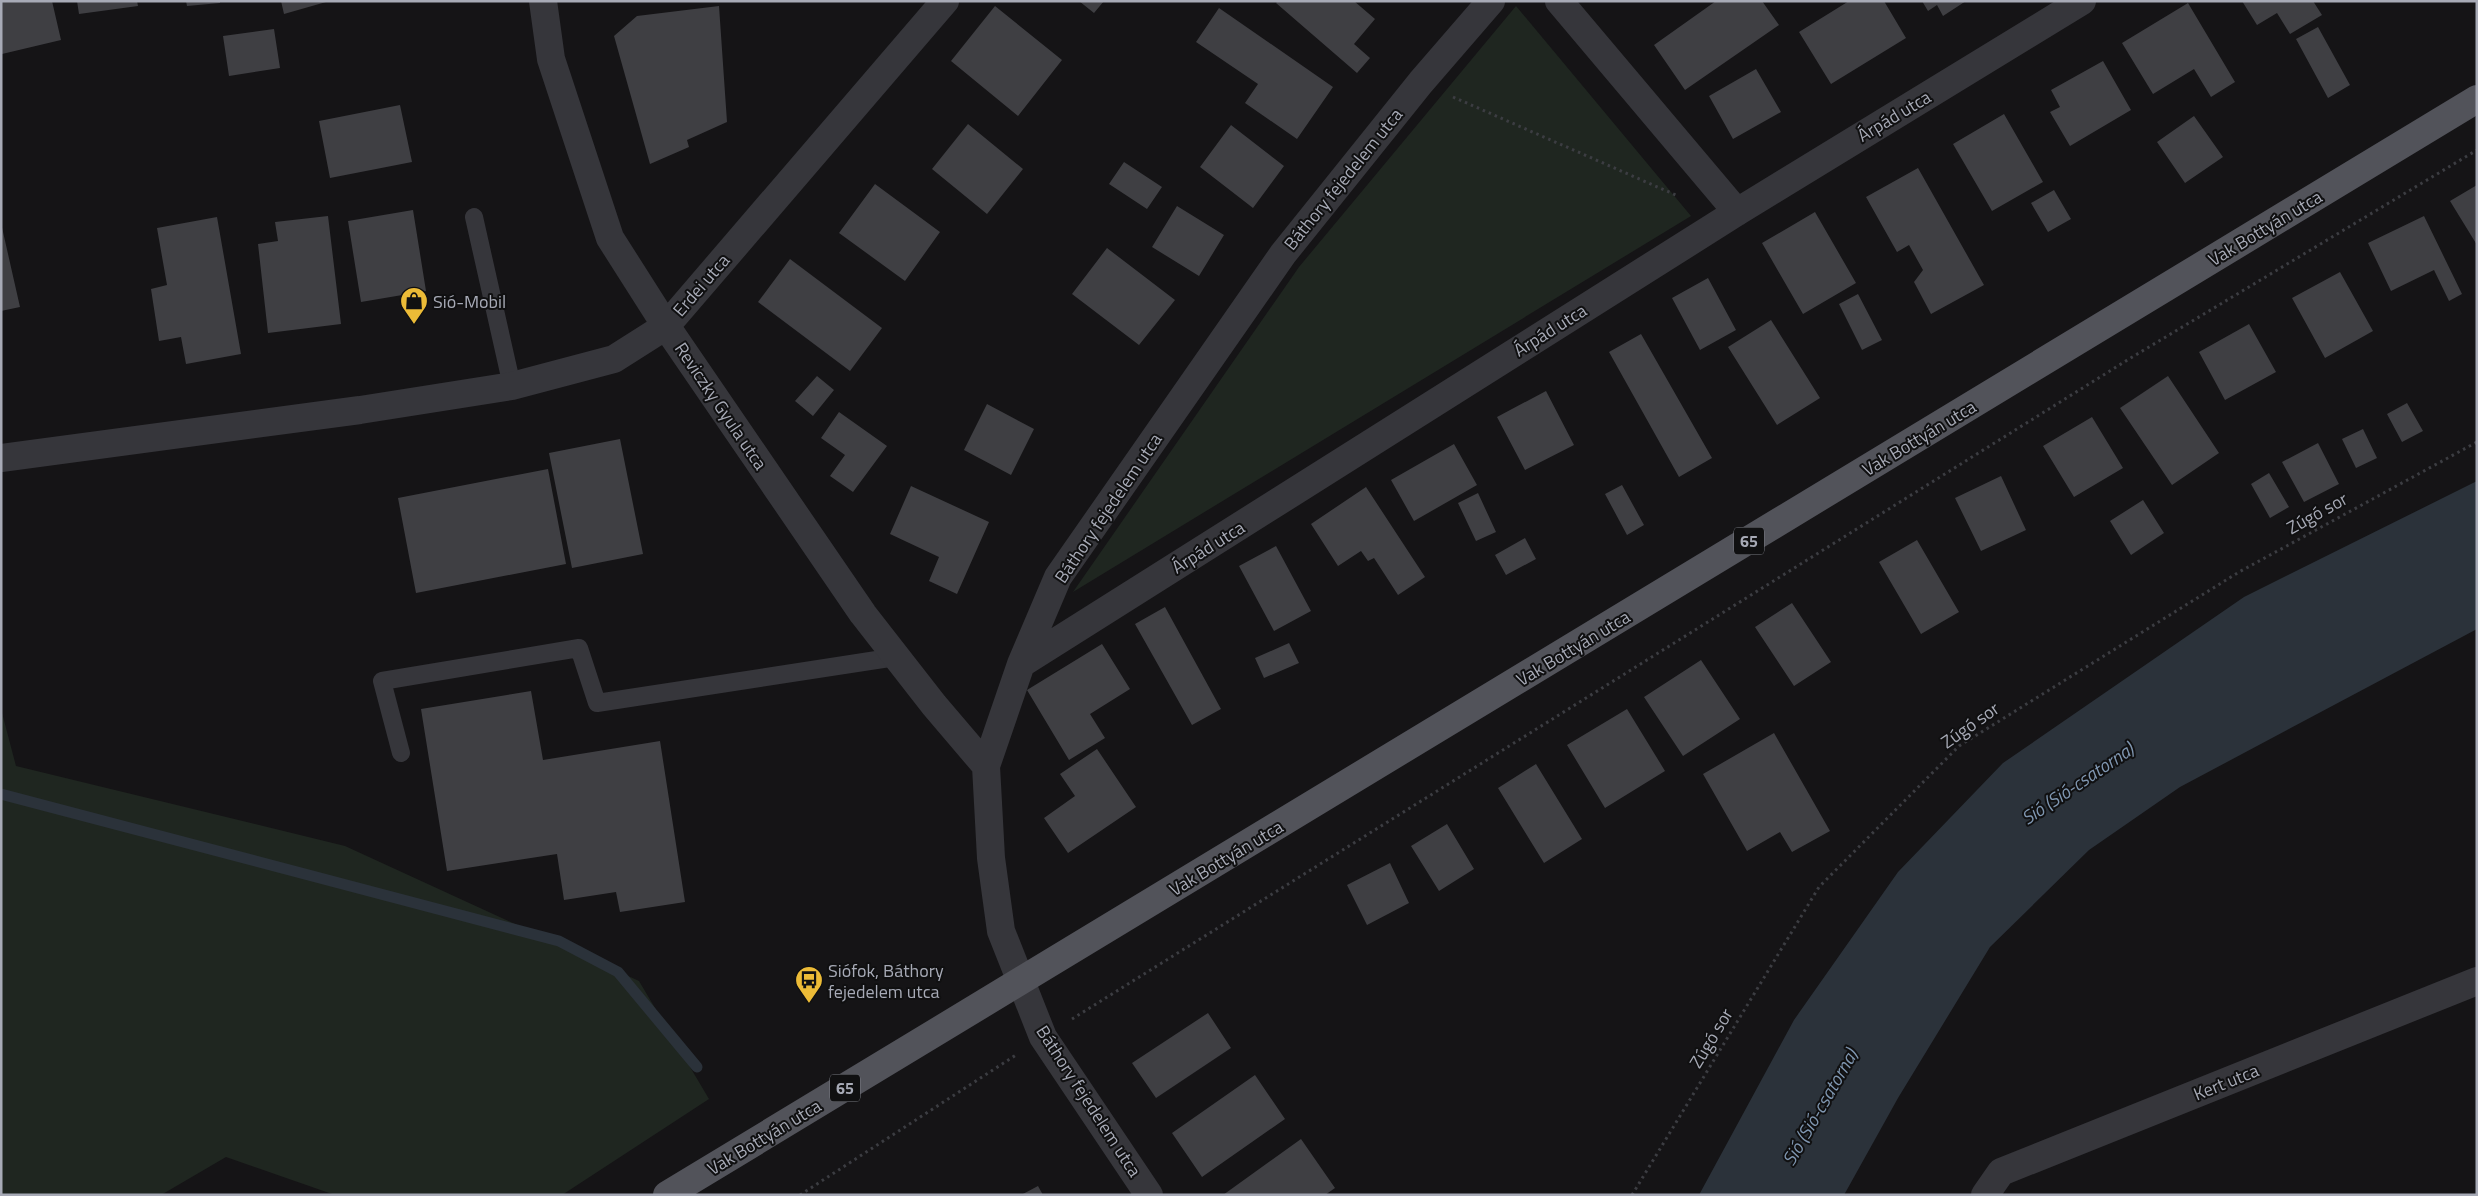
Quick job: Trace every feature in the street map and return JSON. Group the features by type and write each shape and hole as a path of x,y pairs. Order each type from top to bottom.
{"main road":[{"name":"Vak Bottyán utca","path":"667,1195 1022,982 2477,99"}],"street":[{"name":"Reviczky Gyula utca","path":"542,1 551,59 610,238 666,326 863,614 986,766"},
{"name":"Erdei utca","path":"1,458 360,410 512,386 614,359 666,326 945,1"},
{"name":"Báthory fejedelem utca","path":"1149,1195 1043,1037 1001,931 991,858 986,766 1021,664 1058,577 1283,254 1421,82 1491,1"},
{"path":"1559,1 1726,219"},
{"name":"Árpád utca","path":"1021,664 1726,219 2082,1"},
{"name":"Kert utca","path":"1985,1195 2001,1172 2477,981"}],"lane":[{"path":"474,217 512,386"},
{"path":"401,753 382,681 579,648 597,703 896,657"}],"path":[{"path":"1421,82 1692,202 1726,219"},
{"path":"800,1195 1043,1037 2120,365 2477,150"},
{"name":"Zúgó sor","path":"1632,1195 1820,887 1959,746 2239,572 2477,442"}],"shaded area":[{"path":"1516,6 1691,216 1073,592 1299,267"},
{"path":"1,709 16,766 345,846 639,981 709,1099 562,1195 335,1195 226,1157 161,1195 1,1195"}],"water":[{"name":"Sió (Sió-csatorna)","path":"2477,481 2477,629 2180,787 2089,850 1990,947 1898,1098 1844,1195 1699,1195 1794,1020 1898,872 2003,763 2244,597"}],"building":[{"path":"1,1 52,1 61,40 2,54"},
{"path":"77,1 137,1 138,6 79,14"},
{"path":"186,1 220,1 220,3 187,6"},
{"path":"281,1 326,1 326,2 284,14"},
{"path":"1079,1 1104,1 1094,13"},
{"path":"1278,1 1354,1 1375,19 1354,44 1370,58 1357,73 1276,3"},
{"path":"1716,1 1762,1 1779,25 1685,90 1654,45"},
{"path":"1849,1 1884,1 1906,38 1831,84 1799,32"},
{"path":"1922,1 1966,1 1943,16 1937,5 1928,11"},
{"path":"2242,1 2313,1 2322,15 2290,34 2277,13 2257,25"},
{"path":"2188,3 2235,82 2211,97 2194,69 2153,94 2122,43"},
{"path":"719,6 727,122 687,140 689,147 650,164 614,36 637,16"},
{"path":"995,6 1062,60 1018,116 951,61"},
{"path":"1219,8 1333,87 1297,139 1245,103 1258,84 1196,42"},
{"path":"2318,27 2350,85 2328,98 2296,39"},
{"path":"274,29 280,68 229,76 223,36"},
{"path":"2103,61 2131,110 2070,146 2050,112 2060,107 2051,90"},
{"path":"1756,69 1781,112 1733,139 1709,96"},
{"path":"400,105 412,162 330,178 319,121"},
{"path":"2004,114 2043,182 1992,211 1953,144"},
{"path":"2194,116 2223,157 2185,183 2157,142"},
{"path":"968,124 1023,169 987,214 932,169"},
{"path":"1231,125 1284,166 1253,208 1200,167"},
{"path":"1124,162 1162,187 1147,209 1109,184"},
{"path":"1918,168 1984,285 1931,314 1914,282 1923,270 1909,245 1897,252 1866,197"},
{"path":"875,184 940,232 905,281 839,233"},
{"path":"2477,185 2477,245 2450,201"},
{"path":"2054,190 2071,219 2048,232 2031,203"},
{"path":"1177,206 1224,235 1199,276 1152,247"},
{"path":"413,210 426,291 361,302 348,221"},
{"path":"1815,212 1856,283 1803,314 1762,243"},
{"path":"328,216 341,324 268,333 258,244 278,241 275,222"},
{"path":"2424,216 2462,294 2449,301 2434,270 2391,291 2368,243"},
{"path":"217,217 241,354 186,364 181,337 159,341 151,289 167,285 157,228"},
{"path":"1,223 20,307 1,311"},
{"path":"1107,248 1175,300 1139,345 1072,294"},
{"path":"790,259 882,328 850,371 758,302"},
{"path":"2340,272 2373,331 2325,358 2292,298"},
{"path":"1708,278 1736,330 1700,350 1672,298"},
{"path":"1858,294 1882,340 1862,350 1839,304"},
{"path":"1771,320 1820,398 1777,425 1728,347"},
{"path":"2249,324 2276,372 2225,400 2199,352"},
{"path":"1641,334 1712,458 1679,477 1609,352"},
{"path":"817,376 834,390 813,416 795,401"},
{"path":"2168,376 2219,453 2172,485 2120,408"},
{"path":"1546,391 1574,445 1525,470 1497,417"},
{"path":"2407,403 2423,431 2402,442 2387,414"},
{"path":"987,404 1034,429 1011,475 964,450"},
{"path":"839,412 887,446 853,492 830,476 845,455 821,438"},
{"path":"2092,417 2123,468 2074,497 2043,446"},
{"path":"2363,429 2377,458 2356,468 2342,439"},
{"path":"620,439 643,554 572,568 549,453"},
{"path":"2318,443 2339,484 2304,502 2282,462"},
{"path":"1454,444 1477,485 1414,521 1391,480"},
{"path":"548,469 566,564 416,593 398,498"},
{"path":"2269,473 2289,507 2270,518 2251,484"},
{"path":"2001,476 2026,530 1981,551 1955,498"},
{"path":"1622,485 1644,525 1627,535 1605,494"},
{"path":"911,486 989,522 957,594 929,581 939,557 890,534"},
{"path":"1366,487 1425,577 1398,595 1374,558 1368,561 1361,551 1338,566 1311,524"},
{"path":"1478,493 1496,532 1476,541 1458,503"},
{"path":"2143,500 2164,533 2131,555 2110,521"},
{"path":"1525,538 1536,559 1506,575 1495,555"},
{"path":"1917,540 1959,612 1921,634 1879,562"},
{"path":"1276,546 1311,611 1274,631 1239,566"},
{"path":"1792,603 1831,662 1794,686 1755,627"},
{"path":"1165,607 1221,709 1192,725 1135,624"},
{"path":"1289,643 1299,663 1264,678 1255,658"},
{"path":"1102,644 1130,689 1090,714 1105,738 1069,760 1027,690"},
{"path":"1701,660 1740,719 1683,756 1644,697"},
{"path":"531,691 543,760 660,741 685,902 620,912 616,892 564,900 557,854 447,871 421,709"},
{"path":"1627,709 1665,771 1605,808 1567,745"},
{"path":"1774,733 1830,831 1792,852 1780,832 1747,851 1703,774"},
{"path":"1097,749 1136,807 1068,853 1044,818 1075,796 1060,774"},
{"path":"1536,764 1582,839 1544,863 1498,788"},
{"path":"1447,824 1474,869 1439,891 1411,846"},
{"path":"1390,863 1409,903 1367,925 1347,885"},
{"path":"1208,1013 1231,1048 1156,1098 1132,1063"},
{"path":"1255,1075 1285,1119 1202,1177 1172,1133"},
{"path":"1301,1139 1335,1188 1325,1195 1223,1195"},
{"path":"1038,1186 1043,1195 1021,1195"}],"waterway":[{"path":"1,794 559,941 618,972 697,1067"}],"place":[{"name":"Sió-Mobil","path":"414,325"},
{"name":"Siófok, Báthory fejedelem utca","path":"809,1004"}]}
